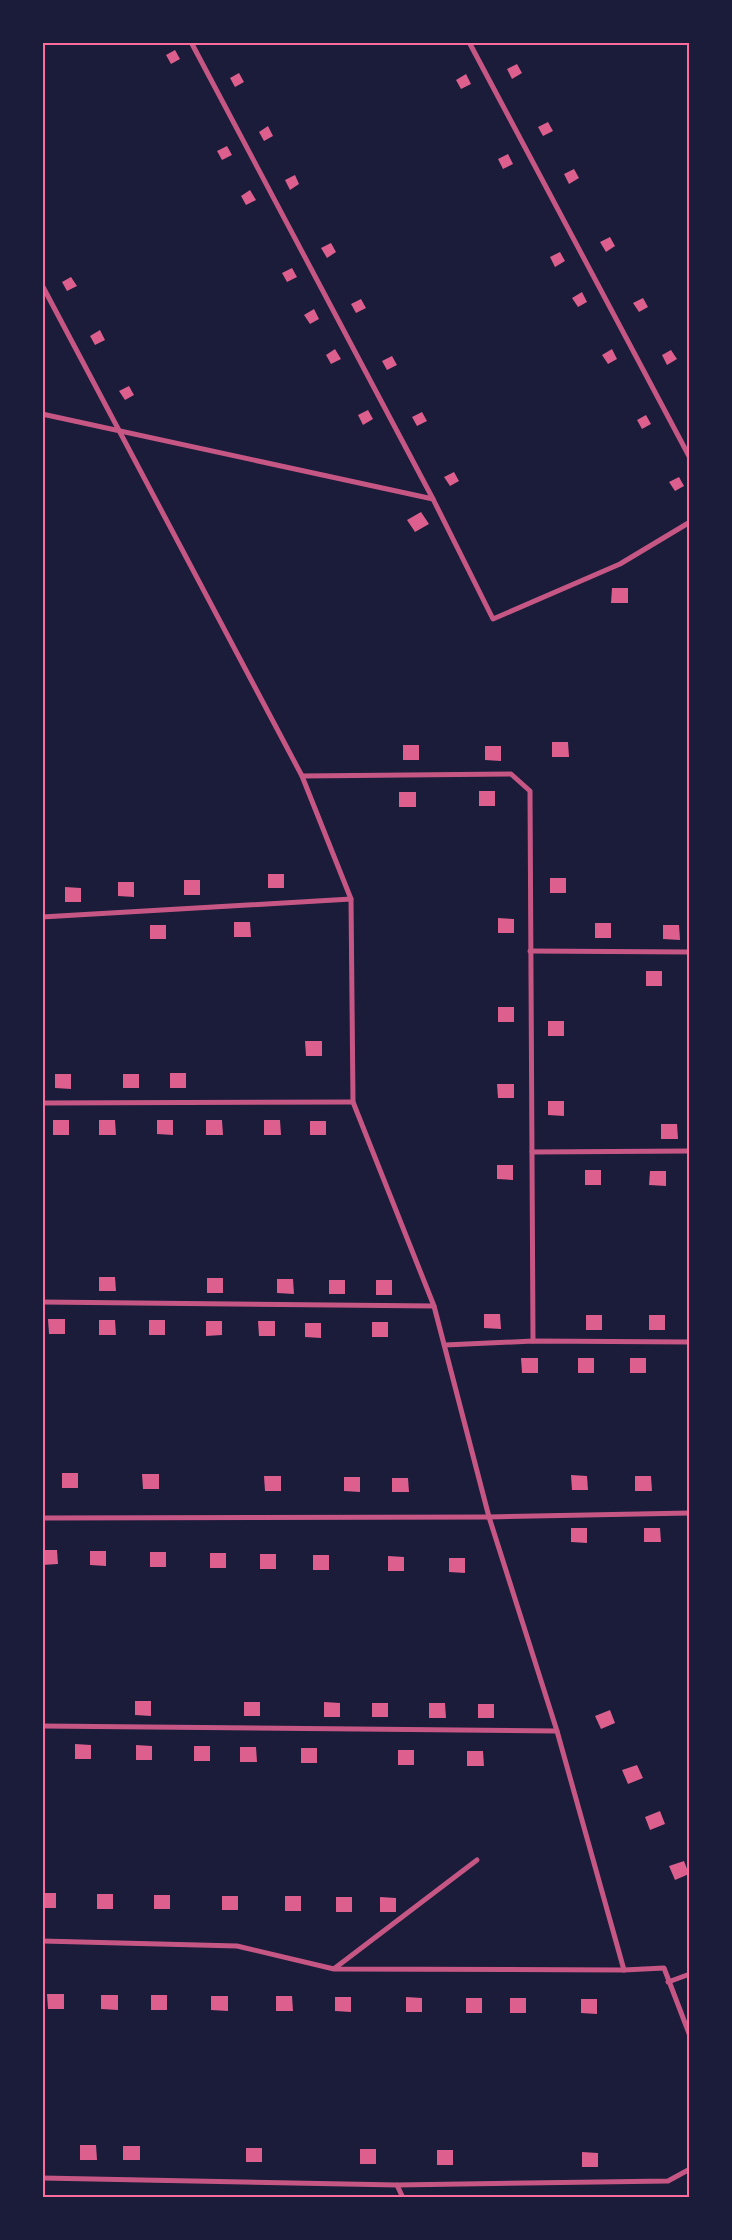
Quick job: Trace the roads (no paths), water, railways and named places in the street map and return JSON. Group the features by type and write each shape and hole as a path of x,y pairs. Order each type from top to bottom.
{"street":[{"path":"191,42 433,499 493,618 620,564 690,522"},
{"path":"470,42 690,458"},
{"path":"42,285 302,776 351,899 353,1102 434,1306 489,1517 557,1731 624,1970"},
{"path":"42,414 121,433 433,499"},
{"path":"302,776 511,774 530,791 533,1341"},
{"path":"42,918 351,899"},
{"path":"530,951 690,952"},
{"path":"42,1103 353,1102"},
{"path":"532,1152 690,1152"},
{"path":"42,1302 434,1306"},
{"path":"445,1345 533,1341 690,1342"},
{"path":"42,1518 489,1517 690,1513"},
{"path":"42,1726 557,1731"},
{"path":"334,1969 477,1860"},
{"path":"42,1941 237,1946 334,1969 624,1970 664,1968 690,2036"},
{"path":"668,1982 690,1974"},
{"path":"42,2178 397,2185 668,2181 690,2168"},
{"path":"397,2185 403,2198"}]}
